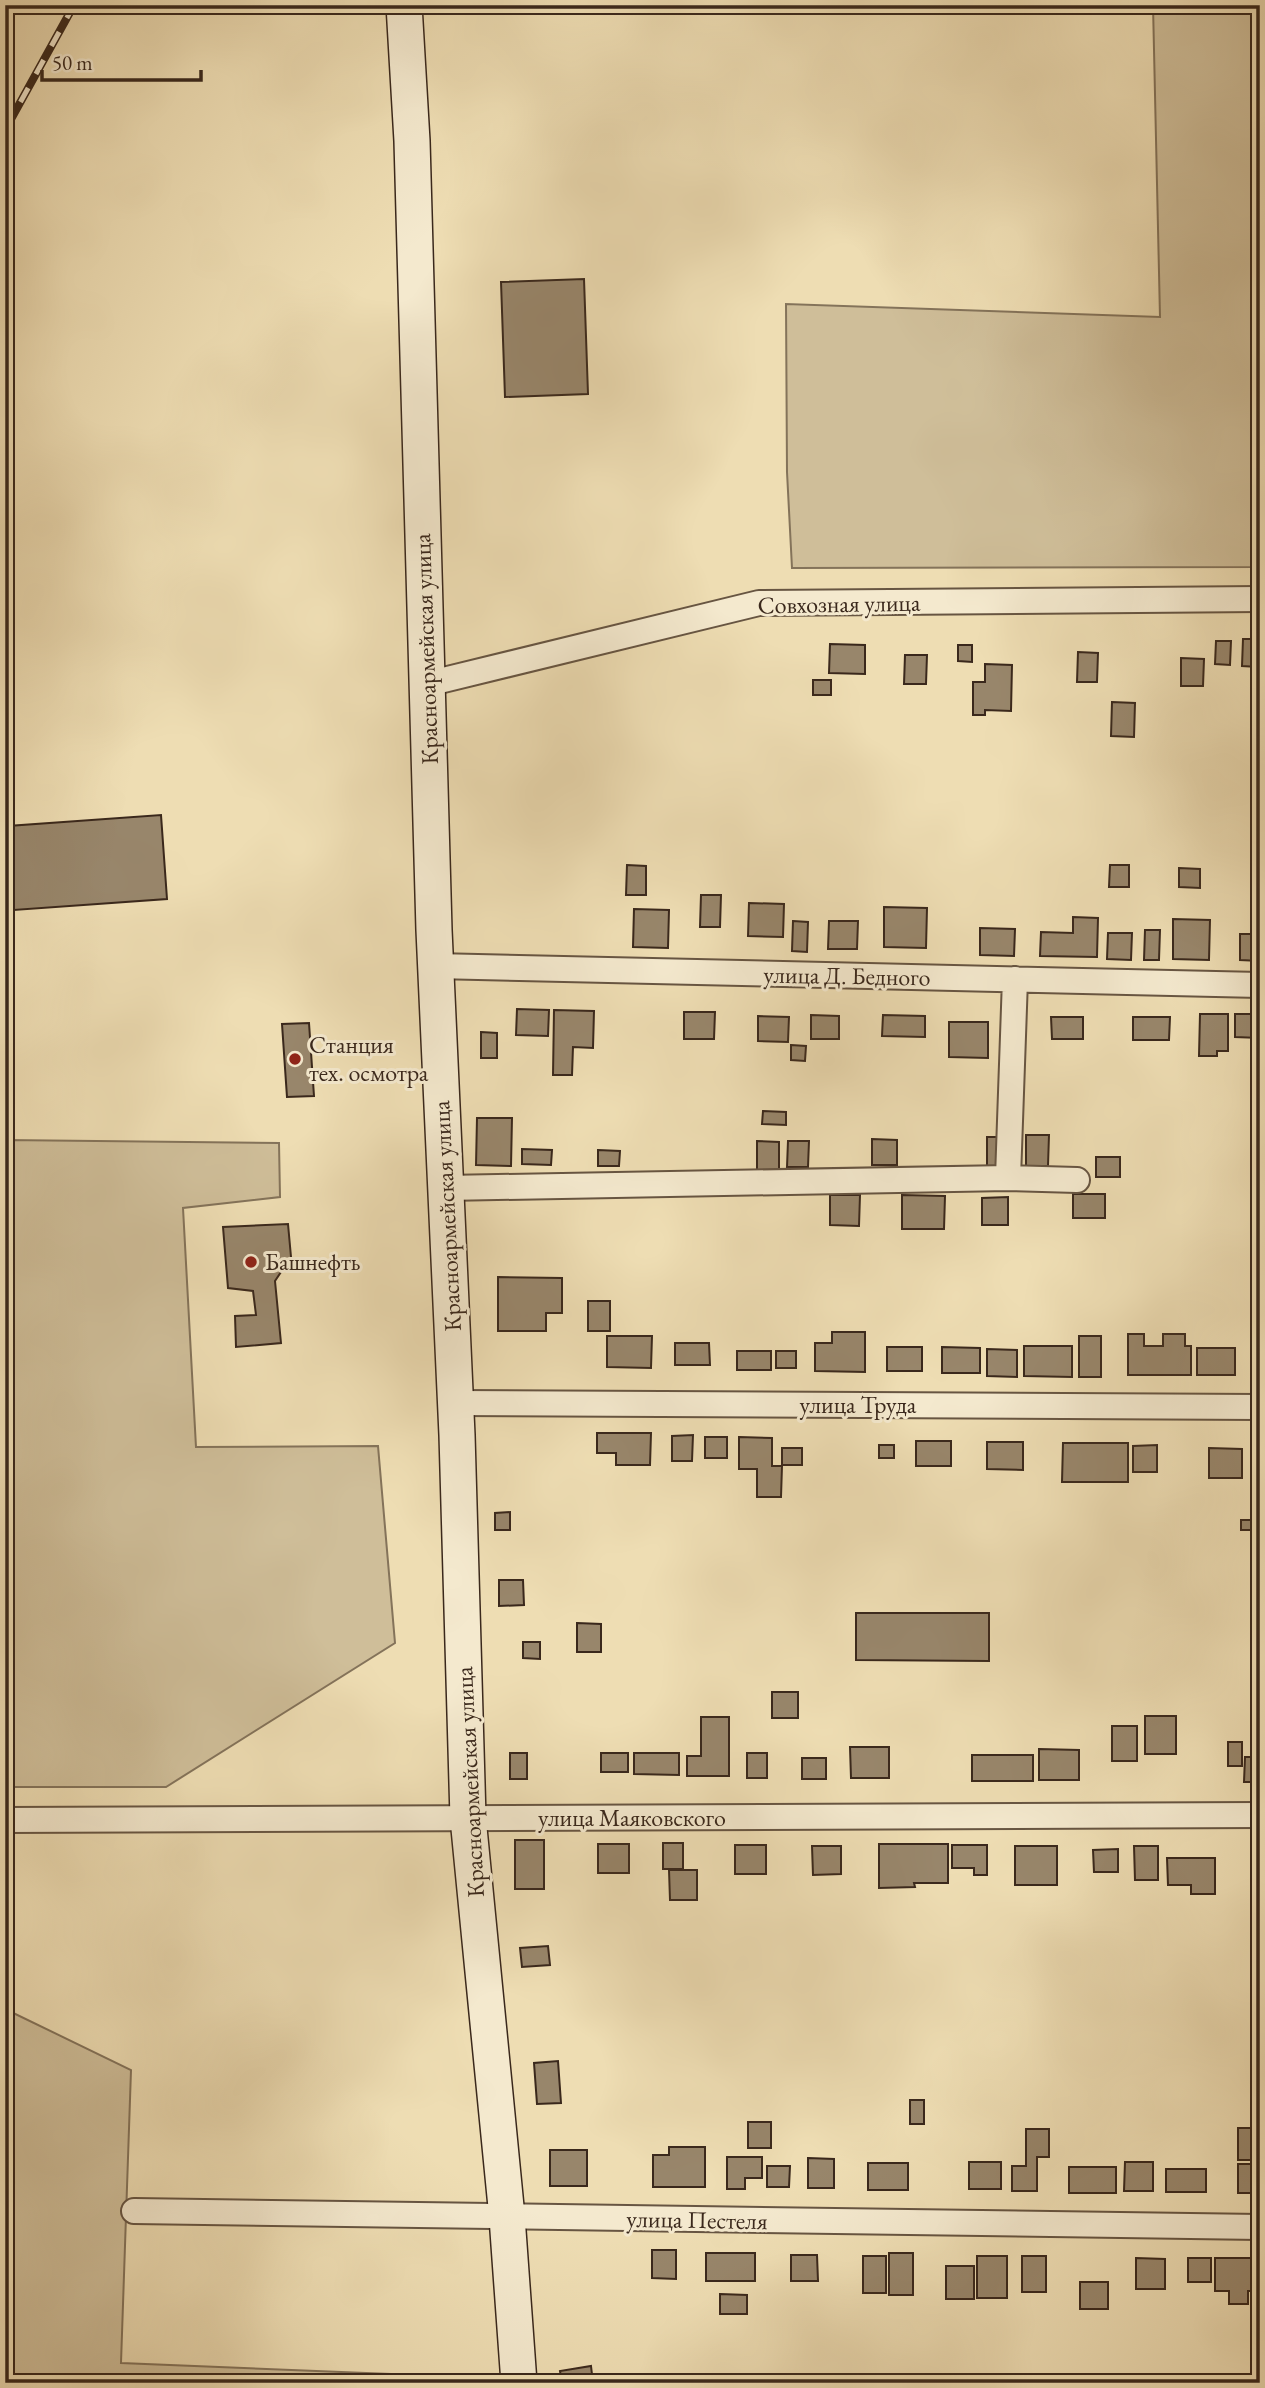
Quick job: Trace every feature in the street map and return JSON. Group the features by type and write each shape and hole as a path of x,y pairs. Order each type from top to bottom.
{"main road":[{"name":"Красноармейская улица","path":"404,5 412,141 435,966 456,1403 468,1818 507,2217 519,2383"}],"street":[{"name":"Совхозная улица","path":"427,684 759,603 1260,599"},
{"name":"улица Д. Бедного","path":"435,966 1260,985"},
{"path":"1008,1178 1015,979"},
{"path":"446,1188 1008,1178 1077,1180"},
{"name":"улица Труда","path":"456,1403 1260,1407"},
{"name":"улица Маяковского","path":"5,1820 1260,1815"},
{"name":"улица Пестеля","path":"134,2211 1260,2227"}],"shaded area":[{"path":"1153,5 1260,5 1260,567 792,568 787,472 786,304 1160,317"},
{"path":"5,1140 279,1143 280,1197 183,1208 196,1447 378,1446 395,1643 166,1787 5,1787"},
{"path":"5,2009 131,2070 121,2363 490,2378 490,2383 5,2383"}],"building":[{"path":"584,279 588,394 505,397 501,282"},
{"path":"1243,639 1258,639 1258,667 1242,666"},
{"path":"1216,641 1231,641 1230,665 1215,664"},
{"path":"830,644 865,645 865,674 829,673"},
{"path":"958,645 972,645 972,662 958,661"},
{"path":"1078,652 1098,653 1097,682 1077,682"},
{"path":"905,655 927,655 926,684 904,684"},
{"path":"1181,658 1204,659 1203,686 1181,686"},
{"path":"985,664 1012,665 1011,711 985,710 985,715 973,715 973,682 985,682"},
{"path":"813,680 831,680 831,695 813,695"},
{"path":"1112,702 1135,703 1134,737 1111,736"},
{"path":"161,815 167,899 14,910 8,826"},
{"path":"627,865 646,866 646,895 626,895"},
{"path":"1110,865 1129,865 1129,887 1109,887"},
{"path":"1179,868 1200,869 1200,888 1179,887"},
{"path":"701,895 721,895 720,927 700,927"},
{"path":"749,903 784,904 783,937 748,936"},
{"path":"884,907 927,908 926,948 884,947"},
{"path":"634,909 669,910 668,948 633,947"},
{"path":"1073,917 1098,918 1097,957 1040,956 1041,932 1073,933"},
{"path":"1173,919 1210,920 1209,960 1173,959"},
{"path":"793,921 808,922 807,952 792,951"},
{"path":"829,921 858,921 857,949 828,949"},
{"path":"980,928 1015,929 1014,956 980,955"},
{"path":"1145,930 1160,930 1159,960 1144,960"},
{"path":"1108,933 1132,933 1131,960 1107,959"},
{"path":"1240,934 1260,934 1260,961 1240,960"},
{"path":"517,1009 549,1010 548,1036 516,1035"},
{"path":"554,1010 594,1011 593,1048 573,1047 572,1075 553,1075"},
{"path":"684,1012 715,1012 714,1039 684,1039"},
{"path":"1200,1014 1228,1014 1228,1051 1217,1051 1217,1056 1199,1056"},
{"path":"1235,1014 1260,1014 1260,1038 1235,1037"},
{"path":"811,1015 839,1016 839,1039 811,1039"},
{"path":"883,1015 925,1016 925,1037 882,1036"},
{"path":"758,1016 789,1017 788,1042 758,1041"},
{"path":"1051,1017 1083,1017 1083,1039 1052,1039"},
{"path":"1133,1017 1170,1017 1169,1040 1133,1040"},
{"path":"949,1022 988,1022 988,1058 949,1057"},
{"path":"309,1023 314,1096 287,1097 282,1024"},
{"path":"481,1032 497,1033 497,1058 481,1058"},
{"path":"791,1045 806,1046 805,1061 791,1060"},
{"path":"763,1111 786,1112 786,1125 762,1124"},
{"path":"477,1118 512,1118 511,1166 476,1165"},
{"path":"1026,1135 1049,1135 1048,1166 1026,1166"},
{"path":"987,1137 1004,1137 1004,1167 987,1167"},
{"path":"872,1139 897,1140 897,1165 872,1165"},
{"path":"757,1141 779,1142 779,1171 757,1170"},
{"path":"788,1141 809,1141 808,1167 787,1167"},
{"path":"522,1149 552,1150 551,1165 522,1164"},
{"path":"598,1150 620,1151 619,1166 598,1166"},
{"path":"1096,1157 1120,1157 1120,1177 1096,1177"},
{"path":"1073,1194 1105,1194 1105,1218 1073,1218"},
{"path":"830,1195 860,1195 859,1226 830,1225"},
{"path":"902,1195 945,1196 944,1229 902,1229"},
{"path":"1008,1197 1008,1225 982,1225 982,1198"},
{"path":"288,1224 291,1257 275,1281 281,1343 236,1347 235,1316 256,1315 253,1291 228,1288 223,1227"},
{"path":"498,1277 562,1278 562,1313 546,1313 546,1331 498,1331"},
{"path":"588,1301 610,1301 610,1331 588,1331"},
{"path":"832,1332 865,1332 865,1372 815,1371 815,1343 832,1343"},
{"path":"1128,1334 1144,1334 1144,1346 1163,1346 1163,1334 1185,1334 1185,1346 1191,1346 1191,1375 1128,1375"},
{"path":"607,1336 652,1336 651,1368 607,1367"},
{"path":"1079,1336 1101,1336 1101,1377 1079,1377"},
{"path":"675,1343 709,1343 710,1365 675,1365"},
{"path":"1024,1346 1072,1346 1072,1377 1024,1376"},
{"path":"887,1347 922,1347 922,1371 887,1371"},
{"path":"942,1347 980,1348 980,1373 942,1373"},
{"path":"1257,1347 1260,1347 1260,1374 1257,1374"},
{"path":"1197,1348 1235,1348 1235,1375 1197,1375"},
{"path":"987,1349 1017,1350 1017,1377 987,1376"},
{"path":"737,1351 771,1351 771,1370 737,1370"},
{"path":"776,1351 796,1351 796,1368 776,1368"},
{"path":"597,1433 651,1433 650,1465 616,1465 616,1453 597,1453"},
{"path":"693,1435 692,1461 672,1461 672,1436"},
{"path":"705,1437 727,1437 727,1458 705,1458"},
{"path":"739,1437 772,1438 772,1466 782,1466 781,1497 757,1497 757,1469 739,1469"},
{"path":"916,1441 951,1441 951,1466 916,1466"},
{"path":"987,1442 1023,1442 1023,1470 987,1469"},
{"path":"1063,1443 1128,1443 1128,1482 1062,1482"},
{"path":"879,1445 894,1445 894,1458 879,1458"},
{"path":"1157,1445 1157,1472 1133,1472 1133,1446"},
{"path":"782,1448 802,1448 802,1465 782,1465"},
{"path":"1209,1448 1242,1449 1242,1478 1209,1478"},
{"path":"510,1512 510,1530 495,1530 495,1513"},
{"path":"1241,1520 1260,1520 1260,1530 1241,1530"},
{"path":"499,1580 523,1580 524,1605 499,1606"},
{"path":"856,1613 989,1613 989,1661 856,1660"},
{"path":"577,1623 601,1624 601,1652 577,1652"},
{"path":"523,1642 540,1642 540,1659 523,1658"},
{"path":"772,1692 798,1692 798,1718 772,1718"},
{"path":"1145,1716 1176,1716 1176,1754 1145,1754"},
{"path":"701,1717 729,1717 729,1776 687,1776 687,1756 701,1756"},
{"path":"1112,1726 1137,1726 1137,1761 1112,1761"},
{"path":"1228,1742 1242,1742 1242,1766 1228,1766"},
{"path":"850,1747 889,1747 889,1778 851,1778"},
{"path":"1039,1749 1079,1750 1079,1780 1039,1780"},
{"path":"510,1753 527,1753 527,1779 510,1779"},
{"path":"601,1753 628,1753 628,1772 601,1772"},
{"path":"634,1753 679,1753 679,1775 634,1774"},
{"path":"747,1753 767,1753 767,1778 747,1778"},
{"path":"972,1755 1033,1755 1033,1781 972,1781"},
{"path":"1245,1757 1260,1757 1260,1782 1244,1782"},
{"path":"802,1758 826,1758 826,1779 802,1779"},
{"path":"515,1840 544,1840 544,1889 515,1889"},
{"path":"663,1843 683,1843 683,1869 663,1869"},
{"path":"598,1844 629,1844 629,1873 598,1873"},
{"path":"879,1844 948,1844 948,1883 914,1883 915,1887 879,1888"},
{"path":"735,1845 766,1845 766,1874 735,1874"},
{"path":"952,1845 987,1845 987,1875 974,1875 974,1868 952,1868"},
{"path":"812,1846 841,1846 841,1874 813,1875"},
{"path":"1015,1846 1057,1846 1057,1885 1015,1885"},
{"path":"1134,1846 1158,1846 1158,1880 1135,1880"},
{"path":"1118,1849 1118,1872 1094,1872 1093,1850"},
{"path":"1167,1858 1215,1858 1215,1894 1191,1894 1191,1885 1168,1885"},
{"path":"669,1870 697,1870 697,1900 670,1900"},
{"path":"548,1946 550,1965 522,1967 520,1948"},
{"path":"558,2061 561,2103 537,2104 534,2063"},
{"path":"910,2100 924,2100 924,2124 910,2124"},
{"path":"748,2122 771,2122 771,2148 748,2148"},
{"path":"1238,2128 1260,2128 1260,2160 1238,2160"},
{"path":"1026,2129 1049,2129 1049,2157 1037,2157 1037,2191 1012,2191 1012,2166 1026,2166"},
{"path":"669,2147 705,2147 705,2187 653,2187 653,2155 669,2155"},
{"path":"550,2150 587,2150 587,2186 550,2186"},
{"path":"727,2157 762,2157 762,2178 745,2178 745,2189 727,2189"},
{"path":"808,2158 834,2159 834,2188 808,2188"},
{"path":"969,2162 1001,2162 1001,2189 969,2189"},
{"path":"1125,2162 1153,2162 1153,2191 1124,2191"},
{"path":"868,2163 908,2163 908,2190 868,2190"},
{"path":"1238,2164 1260,2164 1260,2193 1238,2193"},
{"path":"767,2166 790,2166 789,2187 767,2187"},
{"path":"1069,2167 1116,2167 1116,2193 1069,2193"},
{"path":"1166,2169 1206,2169 1206,2192 1166,2192"},
{"path":"652,2250 676,2250 676,2279 652,2278"},
{"path":"706,2253 755,2253 755,2281 706,2281"},
{"path":"889,2253 913,2253 913,2295 889,2295"},
{"path":"791,2255 817,2255 818,2281 791,2281"},
{"path":"863,2256 886,2256 886,2293 863,2293"},
{"path":"977,2256 1007,2256 1007,2298 977,2298"},
{"path":"1022,2256 1046,2256 1046,2292 1022,2292"},
{"path":"1136,2258 1165,2259 1165,2289 1136,2289"},
{"path":"1188,2258 1211,2258 1211,2282 1188,2282"},
{"path":"1215,2258 1260,2258 1260,2291 1248,2291 1248,2304 1229,2304 1229,2291 1215,2291"},
{"path":"946,2266 974,2266 974,2299 946,2299"},
{"path":"1080,2282 1108,2282 1108,2309 1080,2309"},
{"path":"720,2294 747,2295 747,2314 720,2314"},
{"path":"591,2366 593,2383 562,2383 560,2371"}],"railway":[{"path":"5,19 20,5"},
{"path":"5,130 74,5"}],"place":[{"name":"Станция тех. осмотра","path":"295,1059"},
{"name":"Башнефть","path":"251,1262"}]}
